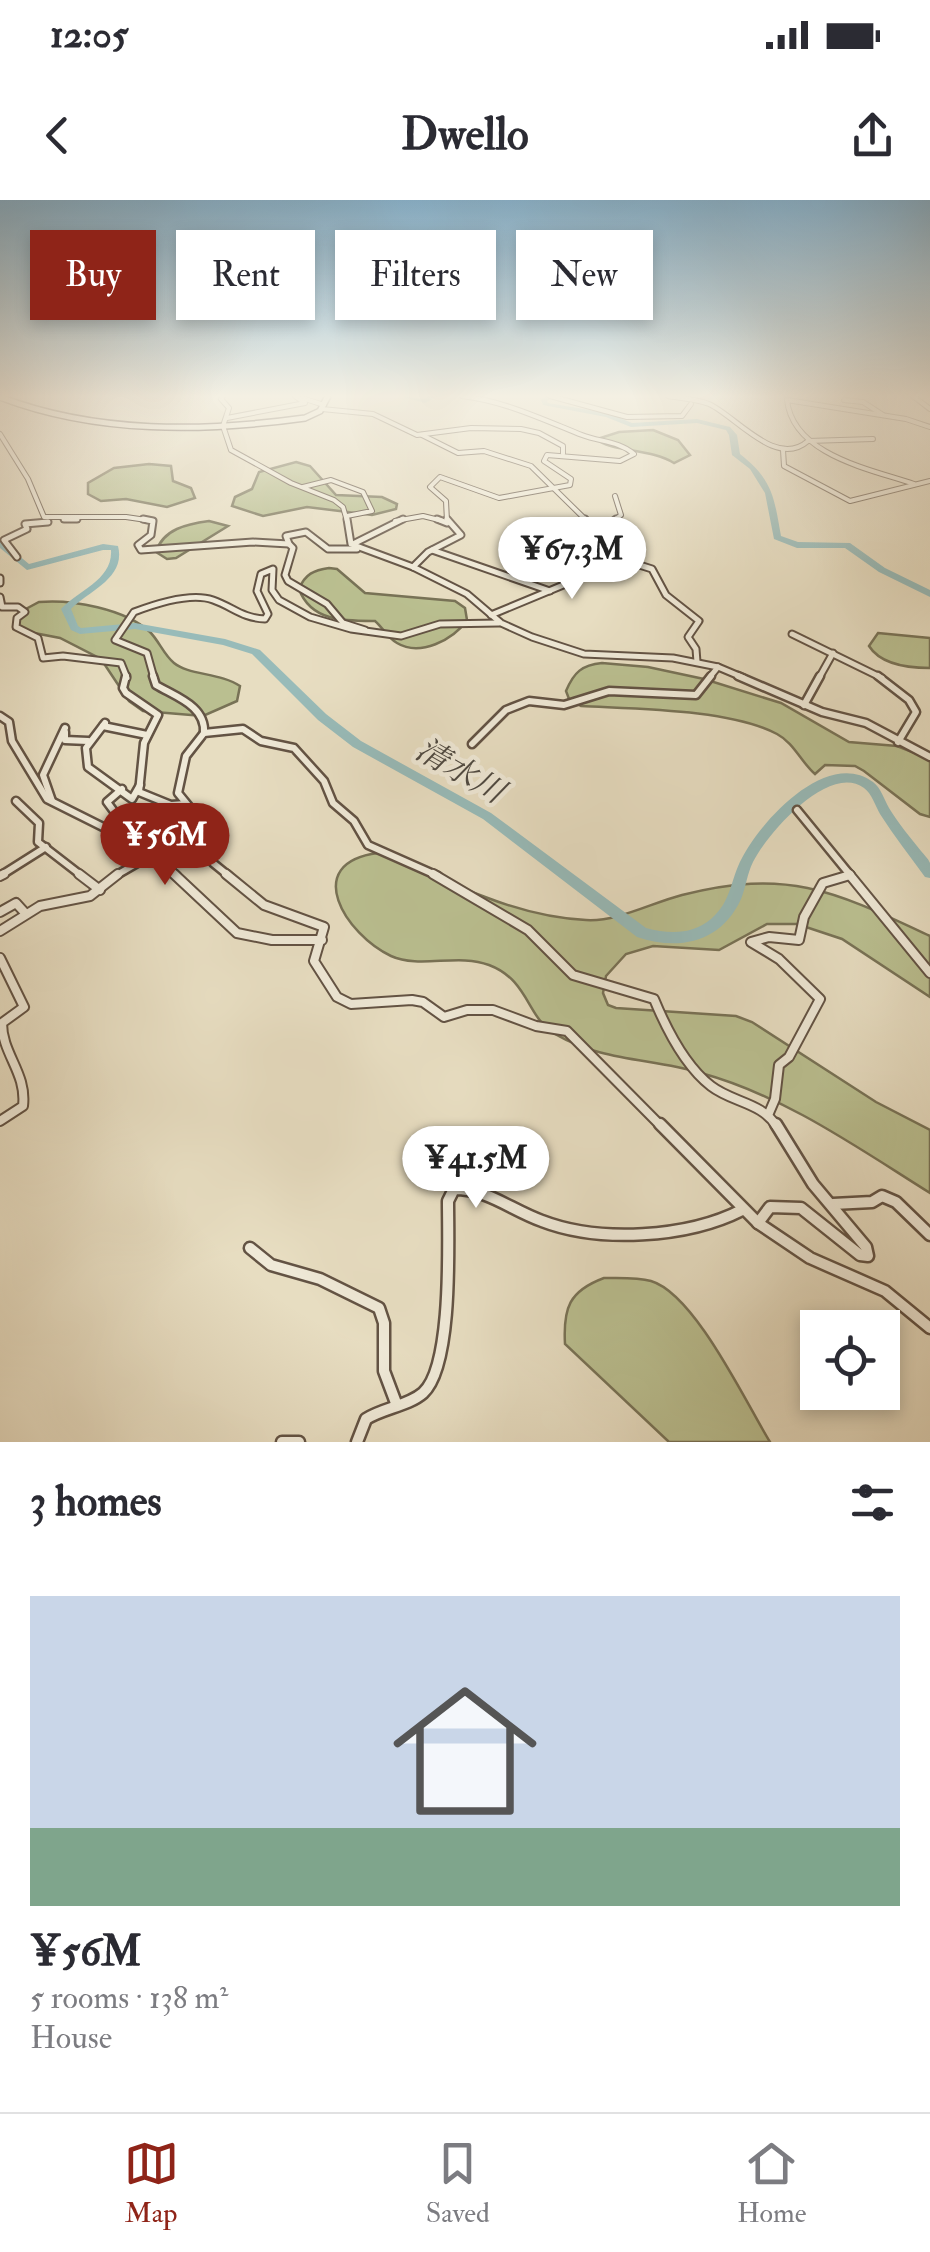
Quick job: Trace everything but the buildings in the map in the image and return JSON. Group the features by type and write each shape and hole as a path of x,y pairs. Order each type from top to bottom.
{"street":[{"path":"12,454 43,516 74,520"},
{"path":"238,454 302,488 337,501 347,516 346,536 352,544 414,567 467,594 500,623 584,654 718,667 804,705 856,719 930,757"},
{"path":"493,454 531,466 589,524"},
{"path":"447,524 448,504 430,486 440,477 449,477 496,498 570,485 570,479 543,459 563,454 614,461 630,459 634,454"},
{"path":"783,454 784,466 847,501 888,494 930,480"},
{"path":"836,454 914,484"},
{"path":"302,488 331,480 363,492 372,511 347,516"},
{"path":"615,496 621,515 608,526 570,526 566,531 583,545 656,572 666,594 699,621 688,637 696,649 697,662"},
{"path":"10,554 4,540 25,532 25,524 124,514 152,521 155,526 151,535 138,545 141,550 253,542 289,544"},
{"path":"352,544 402,518 432,515 460,535 432,550 414,567"},
{"path":"358,548 339,552 316,545 300,530 286,536 293,548 284,575 327,604 343,622 369,634"},
{"path":"432,550 474,570 519,576 551,592"},
{"path":"490,615 597,571 604,566 606,554"},
{"path":"500,623 477,628 457,623 431,624 400,636 340,628 276,596 271,584 273,569 264,570 258,586 268,614 265,619 234,616 214,600 200,597 141,608 123,623 116,642 147,654 156,685 203,714 207,724 204,733 186,756 178,786 185,804 200,820 202,845 213,863 264,906 324,928 314,961 338,998 351,1004 412,1000 423,1002 444,1017 467,1010 492,1010 536,1026 567,1031 742,1210 810,1258 885,1291 930,1328"},
{"path":"0,598 2,607 18,607 25,612 17,618 16,627 38,638 40,657 121,663 126,694 158,715 147,735 142,796 171,805 185,804"},
{"path":"792,634 896,687 911,700 916,712 898,742"},
{"path":"804,705 833,653"},
{"path":"472,744 506,710 529,701 564,705 609,692 696,695 718,667"},
{"path":"0,716 9,722 12,741 38,788 52,801 138,844"},
{"path":"140,785 134,791 135,798 88,767 84,760 88,741 104,724 147,735"},
{"path":"52,801 42,775 64,730 65,740 88,741"},
{"path":"204,733 243,730 261,742 294,748 324,780 333,804 354,821 368,845 486,902 528,930 573,975 598,986 648,995 659,1006 674,1041 711,1086 768,1113 812,1184 866,1247 868,1256 860,1256 801,1208 770,1207 758,1223"},
{"path":"122,789 107,802 144,855"},
{"path":"16,802 39,823 36,839 100,890"},
{"path":"797,810 930,973"},
{"path":"0,876 46,847"},
{"path":"0,931 40,906 80,900 100,890 144,855 153,854 237,934 272,940 322,940"},
{"path":"768,1113 775,1099 778,1066 789,1057 820,999 780,960 751,942 769,937 799,940 804,918 822,883 850,875"},
{"path":"1,911 16,904 26,914"},
{"path":"0,958 24,1007 2,1023 2,1043 18,1062 26,1095 23,1106 0,1121"},
{"path":"357,1442 366,1419 424,1392 442,1354 448,1201 454,1188 484,1193 542,1222 569,1228 694,1227 717,1223 742,1210"},
{"path":"832,1204 872,1202 882,1196 896,1202 930,1235"},
{"path":"250,1248 273,1269 329,1282 379,1308 384,1323 384,1371 396,1403"},
{"path":"282,1442 299,1442"}],"green space":[{"path":"649,454 690,455 674,463"},
{"path":"296,462 310,466 336,495 382,497 397,504 396,509 372,515 307,507 263,516 232,506 235,497 252,489 259,472"},
{"path":"171,466 173,481 191,488 195,498 167,507 126,499 101,501 88,494 88,483 114,468"},
{"path":"209,521 228,526 176,558 167,559 156,552 170,533"},
{"path":"337,569 365,593 455,601 465,608 467,620 435,644 406,647 394,641 375,621 331,617 312,608 299,589 311,574"},
{"path":"39,602 82,604 127,617 150,632 170,660 180,667 240,686 237,701 203,716 143,711 129,701 101,659 60,638 24,631 18,626 22,611"},
{"path":"878,633 930,638 930,668 905,666 881,657 869,646"},
{"path":"602,663 648,667 704,679 781,703 849,742 897,746 930,759 930,817 920,814 855,766 825,765 815,774 783,738 757,726 709,715 581,706 569,699 566,691 576,674"},
{"path":"391,853 510,906 560,918 598,920 719,887 782,884 838,896 930,936 930,997 842,939 797,924 767,924 719,950 653,946 626,954 606,976 603,993 608,1005 616,1008 736,1016 752,1022 876,1102 930,1130 930,1193 820,1125 762,1095 682,1068 591,1050 555,1034 538,1019 512,980 489,965 465,960 402,960 374,946 347,917 338,900 336,884 341,870 354,859"},
{"path":"604,1278 651,1281 685,1306 718,1352 770,1442 669,1442 565,1344 565,1320 571,1302 583,1289"}],"waterway":[{"path":"736,454 753,468 769,493 777,537 797,545 847,545 882,570 930,594"},
{"name":"清水川","path":"0,543 27,567 103,547 115,548 113,568 66,609 74,628 80,631 135,626 225,642 256,652 322,717 357,744 487,816 642,933 683,938 707,930 734,900 749,857 770,829 801,798 836,778 853,777 871,787 930,873"}]}
